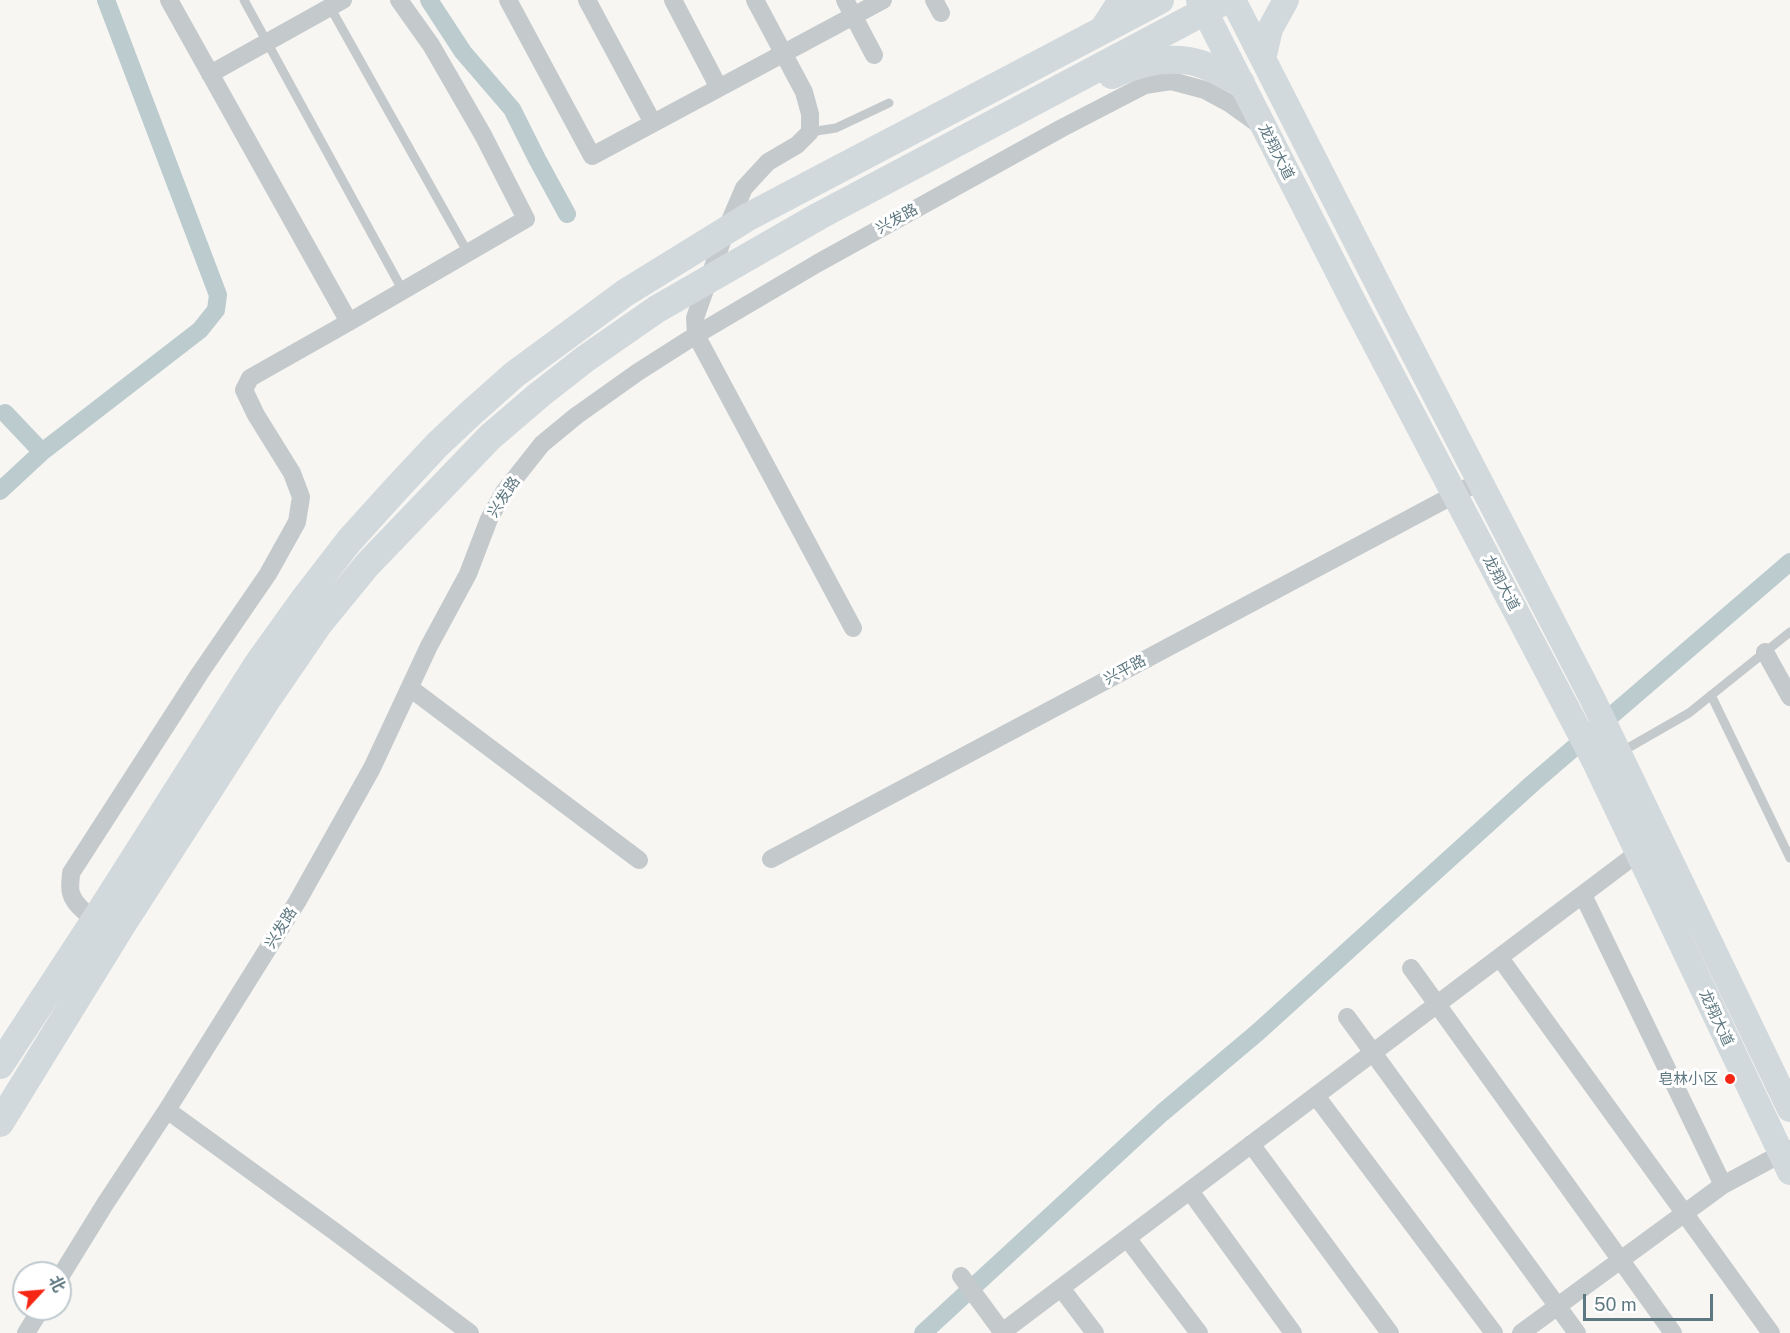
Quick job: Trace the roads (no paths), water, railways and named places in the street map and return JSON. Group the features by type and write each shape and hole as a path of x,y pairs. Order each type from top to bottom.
{"main road":[{"path":"1101,31 1121,0"},
{"path":"0,1123 108,923 257,665 349,541 438,445 515,374 625,293 726,230 1160,0"},
{"name":"龙翔大道","path":"1233,0 1615,746 1648,845 1787,1158"},
{"path":"1263,59 1270,29 1286,0"},
{"path":"0,1065 108,923 318,625 368,565 490,437 585,359 657,309 819,216 1210,3"},
{"name":"龙翔大道","path":"1210,3 1241,83 1361,318 1572,720 1594,760 1648,845 1790,1109"},
{"path":"985,126 1042,110 1132,66 1161,61 1189,61 1211,68 1241,83"}],"street":[{"path":"169,0 349,322"},
{"path":"108,923 82,910 71,894 71,873 200,673 268,574 297,522 301,497 292,473 256,415 244,390 250,378 526,219 483,135 431,45 399,0"},
{"path":"508,0 592,156 783,53 849,8 883,0"},
{"path":"587,0 653,123"},
{"path":"673,0 719,88"},
{"path":"755,0 804,92 810,114 810,132 797,145 768,162 744,188 726,230 695,318 696,334 853,628"},
{"path":"210,74 333,2"},
{"path":"849,8 874,55"},
{"name":"兴发路","path":"70,1261 297,902 372,768 429,646 468,574 489,519 504,492 542,444 576,416 696,334 818,263 1062,128 1145,85 1171,81 1205,90 1229,103 1264,128"},
{"name":"兴平路","path":"771,859 1480,481"},
{"path":"1765,652 1790,697"},
{"path":"410,688 639,860"},
{"path":"961,1276 1002,1333 1648,845"},
{"path":"1583,895 1723,1185"},
{"path":"1500,957 1771,1333"},
{"path":"1411,968 1673,1333"},
{"path":"1347,1017 1577,1333"},
{"path":"1316,1096 1494,1333"},
{"path":"167,1110 470,1333"},
{"path":"1251,1144 1390,1333"},
{"path":"1521,1333 1723,1185 1787,1158"},
{"path":"1190,1191 1293,1333"},
{"path":"1127,1238 1199,1333"},
{"path":"1061,1288 1095,1333"}],"lane":[{"path":"244,0 404,291"},
{"path":"333,2 468,253"},
{"path":"810,132 836,128 889,103"},
{"path":"1615,746 1689,713 1790,632"},
{"path":"1711,695 1790,858"}],"waterway":[{"path":"0,491 42,452 200,330 216,310 218,295 106,0"},
{"path":"429,0 463,52 512,109 567,214"},
{"path":"5,413 42,452"},
{"path":"923,1333 1162,1113 1258,1032 1533,783 1790,562"}],"place":[{"name":"皂林小区","path":"1730,1079"}]}
